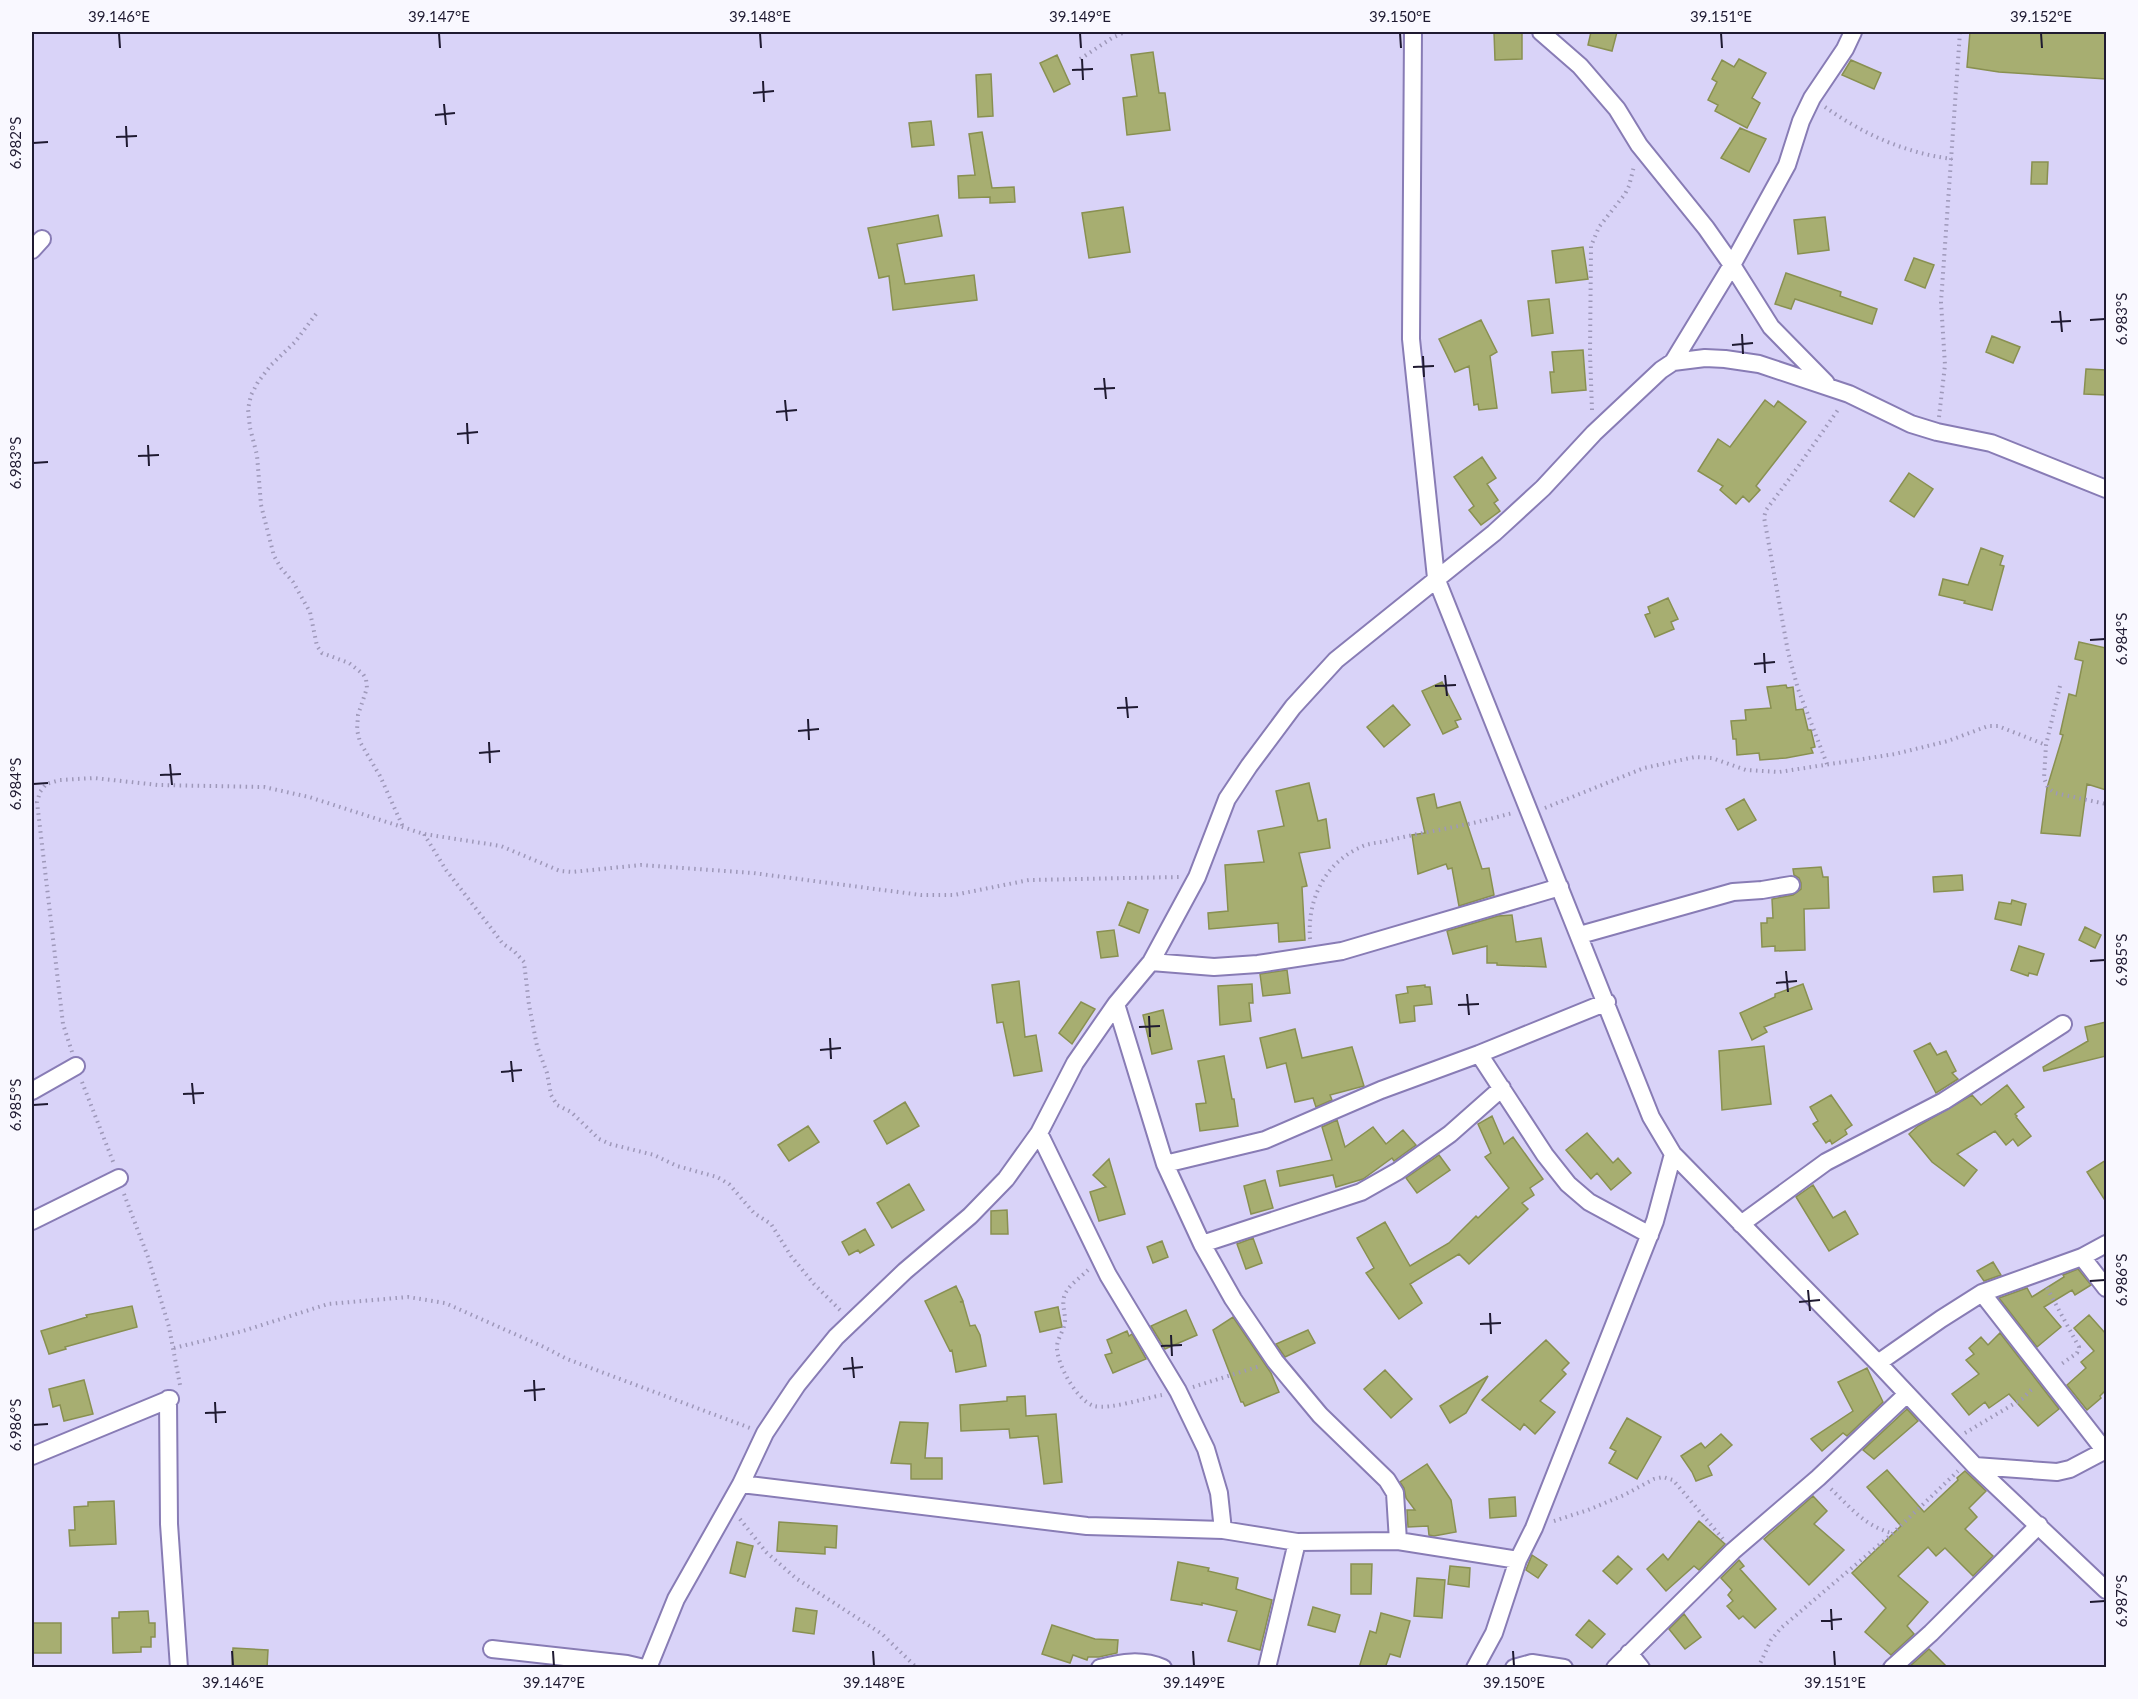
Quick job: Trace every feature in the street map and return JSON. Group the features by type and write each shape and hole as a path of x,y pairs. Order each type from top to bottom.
{"street":[{"path":"1413,32 1411,339 1436,578 1651,1117 1673,1154 1972,1463 2106,1590"},
{"path":"1541,32 1580,66 1617,110 1639,145 1706,228 1771,327 1828,386"},
{"path":"492,1649 646,1668 676,1599 741,1484 765,1433 797,1385 836,1337 905,1271 970,1216 1006,1179 1039,1133 1075,1062 1116,1004 1151,962 1197,877 1227,799 1293,707 1336,660 1510,518 1543,488 1646,382 1673,362 1732,266 1787,165 1801,121 1812,98 1845,49 1853,32"},
{"path":"1673,362 1705,358 1759,364 1849,394 1911,424 1991,443 2106,489"},
{"path":"1580,935 1732,892 1791,885"},
{"path":"1151,962 1214,967 1311,957 1342,951 1560,887"},
{"path":"1165,1164 1206,1152 1265,1140 1381,1090 1479,1054 1607,1002"},
{"path":"1116,1004 1165,1164 1202,1244 1233,1299 1275,1361 1320,1415 1387,1480 1395,1493 1398,1541"},
{"path":"1741,1224 1826,1162 1944,1101 2063,1024"},
{"path":"1479,1054 1545,1155 1568,1184 1589,1202 1650,1234"},
{"path":"32,1091 76,1066"},
{"path":"1202,1244 1362,1192 1398,1171 1450,1134 1502,1088"},
{"path":"1039,1133 1100,1260 1178,1391 1206,1449 1219,1493 1223,1530"},
{"path":"1475,1668 1494,1633 1518,1560 1534,1528 1650,1234 1673,1154"},
{"path":"32,1221 119,1178"},
{"path":"1878,1364 1982,1293 2082,1257 2106,1244"},
{"path":"2082,1257 2106,1288"},
{"path":"1972,1463 2057,1472 2070,1469 2106,1450 1982,1293"},
{"path":"1615,1668 1733,1551 1818,1478 1907,1394"},
{"path":"32,1456 169,1399 169,1524 179,1668"},
{"path":"741,1484 1087,1526 1223,1530 1297,1542 1398,1541 1518,1560"},
{"path":"1892,1668 1931,1633 2039,1525"},
{"path":"1267,1668 1297,1542"},
{"path":"1629,1653 1641,1668"},
{"path":"1100,1668 1133,1662 1152,1663 1163,1668"},
{"path":"1514,1668 1532,1663 1564,1668"}],"path":[{"path":"1080,59 1125,32"},
{"path":"1937,432 1945,365 1941,302 1960,32"},
{"path":"1812,98 1864,132 1925,156 1952,159"},
{"path":"1594,433 1590,362 1591,246 1599,227 1629,186 1639,145"},
{"path":"316,314 295,342 271,365 251,395 248,409 257,454 261,505 274,556 293,582 310,612 317,646 322,653 349,663 366,679 367,688 358,715 357,730 360,742 380,776 404,829"},
{"path":"1827,764 1798,688 1788,652 1764,517 1766,510 1849,394"},
{"path":"2060,686 2046,745 2044,778 2048,788 2055,793 2106,804"},
{"path":"1311,957 1309,931 1316,892 1326,874 1338,861 1360,847 1415,833 1529,811 1644,768 1678,759 1712,758 1746,770 1791,771 1894,754 1937,744 1988,726 1998,726 2046,745"},
{"path":"169,1399 180,1391 170,1326 148,1257 106,1139 76,1066 63,1024 37,802 46,784 60,780 94,778 158,785 264,787 309,797 424,834 501,846 560,871 589,871 641,865 753,873 921,895 954,895 1029,880 1197,877"},
{"path":"424,834 446,870 454,877 503,944 514,951 524,962 535,1036 547,1073 551,1095 557,1105 571,1112 599,1139 654,1155 677,1166 717,1177 729,1184 754,1213 771,1224 799,1265 852,1322"},
{"path":"1100,1260 1064,1295 1065,1322 1057,1347 1066,1377 1081,1396 1094,1406 1111,1405 1178,1391 1275,1361"},
{"path":"1952,1441 2022,1399 2047,1375 2077,1353 2079,1347 2038,1272"},
{"path":"174,1348 243,1331 328,1304 408,1297 445,1303 567,1359 765,1433"},
{"path":"1758,1668 1771,1640 1781,1628 1972,1463"},
{"path":"1534,1528 1588,1510 1663,1477 1673,1480 1706,1516 1733,1551"},
{"path":"1818,1478 1869,1524 1893,1533"},
{"path":"728,1505 766,1552 797,1580 882,1634 917,1668"}],"building":[{"path":"1494,32 1522,32 1522,59 1495,60"},
{"path":"1591,32 1617,32 1612,51 1588,45"},
{"path":"1970,32 2106,32 2106,79 1999,72 1967,67"},
{"path":"1153,52 1159,93 1165,93 1170,130 1127,135 1123,98 1137,96 1131,55"},
{"path":"1057,55 1070,84 1054,92 1040,63"},
{"path":"1739,59 1766,73 1752,98 1760,103 1747,128 1715,111 1718,105 1708,100 1717,82 1712,79 1722,60 1734,67"},
{"path":"1851,60 1881,73 1874,89 1842,75"},
{"path":"991,74 993,116 978,117 976,75"},
{"path":"931,121 934,145 912,147 909,123"},
{"path":"1740,128 1766,139 1749,172 1721,158"},
{"path":"982,132 992,188 1014,187 1015,202 990,203 990,197 959,198 958,176 975,175 969,134"},
{"path":"2032,162 2048,162 2047,184 2031,184"},
{"path":"1123,207 1130,252 1089,258 1082,213"},
{"path":"938,215 942,236 897,244 905,284 974,275 977,300 893,310 889,276 879,278 868,228"},
{"path":"1825,217 1829,250 1798,254 1794,220"},
{"path":"1583,247 1588,279 1556,283 1552,251"},
{"path":"1914,258 1934,265 1925,288 1905,280"},
{"path":"1786,273 1841,292 1840,296 1877,309 1872,324 1795,299 1791,309 1775,304"},
{"path":"1549,299 1553,333 1532,336 1528,301"},
{"path":"1481,320 1497,352 1490,356 1497,408 1479,410 1478,404 1474,405 1469,366 1455,372 1439,339"},
{"path":"1992,336 2020,347 2013,363 1986,352"},
{"path":"1583,350 1586,390 1552,393 1550,372 1554,372 1552,352"},
{"path":"2086,369 2106,370 2106,395 2084,394"},
{"path":"1765,400 1774,407 1778,401 1806,422 1756,486 1760,490 1749,502 1743,496 1736,504 1720,490 1723,486 1698,471 1718,439 1730,447"},
{"path":"1482,457 1496,478 1487,484 1498,500 1494,503 1500,511 1481,525 1469,510 1474,506 1454,477"},
{"path":"1909,473 1933,489 1914,517 1890,501"},
{"path":"1981,548 2003,556 2000,565 2004,566 1992,610 1939,595 1943,579 1968,585"},
{"path":"1668,598 1678,619 1671,622 1674,629 1655,637 1645,615 1650,613 1648,607"},
{"path":"2079,642 2106,648 2106,790 2087,784 2080,836 2041,833 2047,788 2063,735 2060,734 2069,694 2076,696 2083,661 2075,659"},
{"path":"1442,682 1461,719 1455,721 1458,727 1443,734 1422,691"},
{"path":"1786,685 1787,688 1793,687 1796,710 1803,709 1815,747 1811,748 1813,753 1760,760 1759,753 1737,755 1731,721 1746,720 1745,710 1771,708 1767,687"},
{"path":"1393,705 1410,725 1384,747 1367,727"},
{"path":"1309,783 1318,821 1326,819 1330,848 1299,853 1307,886 1302,887 1305,940 1279,942 1278,923 1209,929 1208,913 1228,911 1225,865 1264,862 1258,831 1284,826 1276,791"},
{"path":"1434,794 1437,808 1460,802 1482,869 1489,868 1494,895 1459,906 1452,868 1448,869 1446,864 1418,874 1412,835 1425,833 1417,798"},
{"path":"1744,799 1756,820 1738,830 1726,809"},
{"path":"1821,867 1823,877 1828,877 1829,908 1804,909 1805,950 1775,951 1775,946 1762,947 1761,923 1767,923 1767,918 1773,918 1772,899 1793,895 1801,889 1799,878 1794,875 1793,869"},
{"path":"1962,875 1963,890 1934,892 1933,877"},
{"path":"2012,900 2026,904 2021,925 1995,919 1999,902 2011,904"},
{"path":"1128,902 1148,910 1139,933 1119,925"},
{"path":"1512,915 1516,942 1541,938 1546,967 1487,963 1487,946 1453,954 1447,931 1498,916"},
{"path":"2085,927 2101,935 2095,948 2079,940"},
{"path":"1114,930 1118,956 1101,958 1097,932"},
{"path":"2019,946 2044,954 2037,975 2029,973 2028,976 2011,970"},
{"path":"1287,970 1290,993 1263,996 1260,974"},
{"path":"1019,981 1025,1037 1036,1035 1042,1071 1014,1076 1003,1022 997,1023 992,985"},
{"path":"1252,984 1253,1003 1249,1003 1251,1021 1220,1025 1218,986"},
{"path":"1803,984 1812,1009 1764,1027 1767,1032 1752,1040 1740,1013 1775,997 1775,994"},
{"path":"1425,985 1425,987 1430,987 1432,1004 1414,1006 1415,1021 1400,1023 1396,995 1408,993 1407,987"},
{"path":"1081,1002 1095,1009 1072,1044 1059,1033"},
{"path":"1163,1010 1172,1049 1152,1054 1143,1015"},
{"path":"2106,1022 2106,1056 2044,1071 2043,1067 2088,1041 2085,1027"},
{"path":"1295,1029 1302,1058 1352,1047 1364,1086 1330,1095 1332,1100 1316,1107 1313,1098 1295,1102 1286,1063 1267,1068 1260,1038"},
{"path":"1930,1043 1937,1055 1946,1051 1956,1071 1952,1073 1958,1079 1936,1093 1914,1051"},
{"path":"1764,1046 1771,1104 1722,1110 1719,1051"},
{"path":"1224,1056 1238,1126 1200,1131 1196,1104 1206,1103 1198,1061"},
{"path":"2007,1085 2024,1107 2015,1114 2031,1136 2018,1146 2013,1139 2006,1145 1995,1131 1957,1154 1977,1170 1964,1186 1932,1162 1909,1134 1918,1126 1972,1095 1981,1105"},
{"path":"1831,1095 1852,1125 1845,1130 1847,1134 1832,1144 1830,1140 1826,1143 1813,1124 1818,1121 1810,1107"},
{"path":"905,1102 919,1126 887,1144 874,1121"},
{"path":"1492,1116 1504,1144 1513,1137 1543,1179 1530,1188 1534,1195 1522,1203 1528,1209 1469,1264 1459,1254 1410,1284 1422,1303 1399,1319 1366,1273 1374,1268 1357,1238 1385,1222 1410,1266 1449,1243 1476,1216 1478,1218 1509,1188 1485,1157 1491,1153 1478,1124"},
{"path":"1337,1120 1345,1147 1373,1127 1386,1144 1403,1130 1416,1145 1394,1161 1392,1158 1363,1179 1336,1187 1333,1175 1280,1186 1277,1171 1332,1160 1322,1127"},
{"path":"808,1126 819,1142 789,1161 778,1145"},
{"path":"1587,1133 1613,1163 1618,1158 1631,1173 1611,1190 1597,1173 1591,1179 1566,1150"},
{"path":"1439,1155 1450,1170 1417,1193 1406,1178"},
{"path":"1109,1159 1125,1214 1099,1221 1090,1192 1106,1187 1093,1175"},
{"path":"2106,1160 2106,1202 2087,1172"},
{"path":"1265,1180 1273,1208 1251,1214 1244,1186"},
{"path":"909,1184 924,1210 892,1228 877,1203"},
{"path":"1813,1185 1833,1218 1845,1211 1858,1234 1829,1251 1796,1197"},
{"path":"1007,1210 1008,1234 991,1234 991,1211"},
{"path":"865,1229 874,1245 860,1253 858,1250 849,1255 842,1242"},
{"path":"1253,1238 1262,1263 1246,1269 1237,1244"},
{"path":"1162,1241 1168,1257 1153,1263 1147,1247"},
{"path":"1993,1262 2001,1275 1984,1281 1977,1271"},
{"path":"2078,1269 2091,1285 2075,1295 2072,1290 2044,1307 2061,1327 2037,1347 1999,1298 2027,1288 2032,1297 2064,1277 2063,1275"},
{"path":"956,1286 970,1326 975,1325 980,1335 986,1366 956,1372 952,1350 950,1351 925,1301"},
{"path":"132,1306 137,1327 65,1347 66,1349 49,1354 41,1331 87,1317 86,1315"},
{"path":"1058,1307 1062,1327 1040,1332 1035,1312"},
{"path":"1186,1310 1197,1335 1165,1349 1151,1326"},
{"path":"2089,1315 2106,1334 2106,1390 2100,1396 2101,1398 2087,1410 2067,1385 2086,1368 2081,1362 2094,1351 2074,1328"},
{"path":"1233,1317 1271,1373 1279,1392 1245,1406 1241,1402 1213,1330"},
{"path":"1308,1330 1315,1343 1285,1357 1276,1344"},
{"path":"1127,1331 1129,1336 1132,1334 1146,1359 1113,1373 1105,1355 1112,1353 1107,1340"},
{"path":"2000,1333 2059,1409 2038,1426 2009,1394 1989,1408 1985,1402 1969,1415 1952,1394 1979,1374 1966,1360 1974,1354 1969,1348 1981,1337 1988,1345"},
{"path":"1546,1340 1569,1363 1562,1370 1566,1374 1540,1401 1555,1412 1535,1434 1524,1424 1520,1430 1482,1400"},
{"path":"1867,1368 1883,1402 1847,1436 1843,1433 1822,1451 1811,1439 1853,1411 1838,1382"},
{"path":"1385,1370 1412,1399 1391,1418 1364,1389"},
{"path":"1488,1376 1466,1413 1450,1423 1440,1406"},
{"path":"84,1380 93,1414 64,1421 60,1405 53,1407 49,1389"},
{"path":"1025,1396 1026,1416 1056,1414 1062,1482 1044,1484 1038,1436 1010,1438 1009,1429 961,1431 960,1405 1007,1401 1007,1397"},
{"path":"1907,1409 1918,1421 1874,1459 1863,1450"},
{"path":"1627,1418 1661,1437 1637,1479 1609,1463 1616,1451 1610,1448"},
{"path":"900,1422 928,1423 925,1458 942,1458 942,1479 911,1479 911,1464 891,1463"},
{"path":"1721,1434 1732,1445 1708,1466 1712,1475 1696,1481 1681,1456 1701,1443 1705,1448"},
{"path":"1427,1464 1451,1500 1456,1532 1434,1536 1429,1535 1428,1526 1408,1527 1407,1510 1415,1510 1406,1498 1400,1482"},
{"path":"1887,1470 1924,1512 1965,1471 1986,1491 1969,1508 1977,1517 1965,1529 1993,1556 1973,1576 1945,1548 1936,1556 1928,1547 1898,1576 1928,1602 1907,1626 1914,1634 1891,1655 1865,1632 1886,1608 1852,1573 1901,1526 1867,1487"},
{"path":"1813,1496 1827,1511 1814,1524 1844,1550 1809,1585 1764,1539"},
{"path":"1515,1497 1516,1516 1490,1518 1489,1499"},
{"path":"114,1501 116,1544 70,1546 69,1530 75,1530 74,1507 88,1506 88,1502"},
{"path":"1699,1521 1725,1544 1699,1570 1694,1566 1666,1591 1647,1569 1663,1554 1668,1560"},
{"path":"779,1522 837,1526 836,1548 825,1547 825,1554 777,1551"},
{"path":"737,1542 753,1546 745,1577 730,1573"},
{"path":"1532,1555 1547,1565 1538,1578 1526,1570"},
{"path":"1618,1556 1632,1569 1617,1584 1603,1571"},
{"path":"1739,1560 1744,1566 1740,1569 1776,1609 1755,1628 1743,1616 1739,1619 1727,1606 1733,1601 1728,1595 1732,1590 1721,1578"},
{"path":"1178,1562 1209,1568 1208,1571 1238,1578 1236,1589 1272,1600 1260,1650 1228,1641 1237,1611 1202,1603 1202,1605 1171,1600"},
{"path":"1351,1564 1372,1564 1371,1594 1351,1594"},
{"path":"1450,1566 1470,1568 1469,1587 1448,1584"},
{"path":"1417,1578 1445,1580 1442,1618 1414,1616"},
{"path":"1313,1607 1340,1615 1335,1632 1308,1625"},
{"path":"796,1608 817,1611 814,1634 793,1631"},
{"path":"148,1611 149,1623 155,1623 155,1637 151,1637 151,1647 141,1647 141,1652 113,1653 112,1618 119,1618 119,1612"},
{"path":"1381,1613 1410,1621 1400,1657 1390,1654 1385,1668 1359,1668 1370,1631 1376,1633"},
{"path":"1684,1614 1701,1637 1685,1649 1669,1629"},
{"path":"1589,1620 1605,1634 1592,1648 1576,1635"},
{"path":"32,1623 61,1623 61,1653 32,1653"},
{"path":"1052,1625 1095,1639 1118,1640 1117,1653 1088,1657 1087,1660 1073,1655 1070,1663 1042,1654"},
{"path":"233,1648 268,1650 267,1668 232,1668"},
{"path":"1929,1649 1948,1668 1908,1668"}]}
